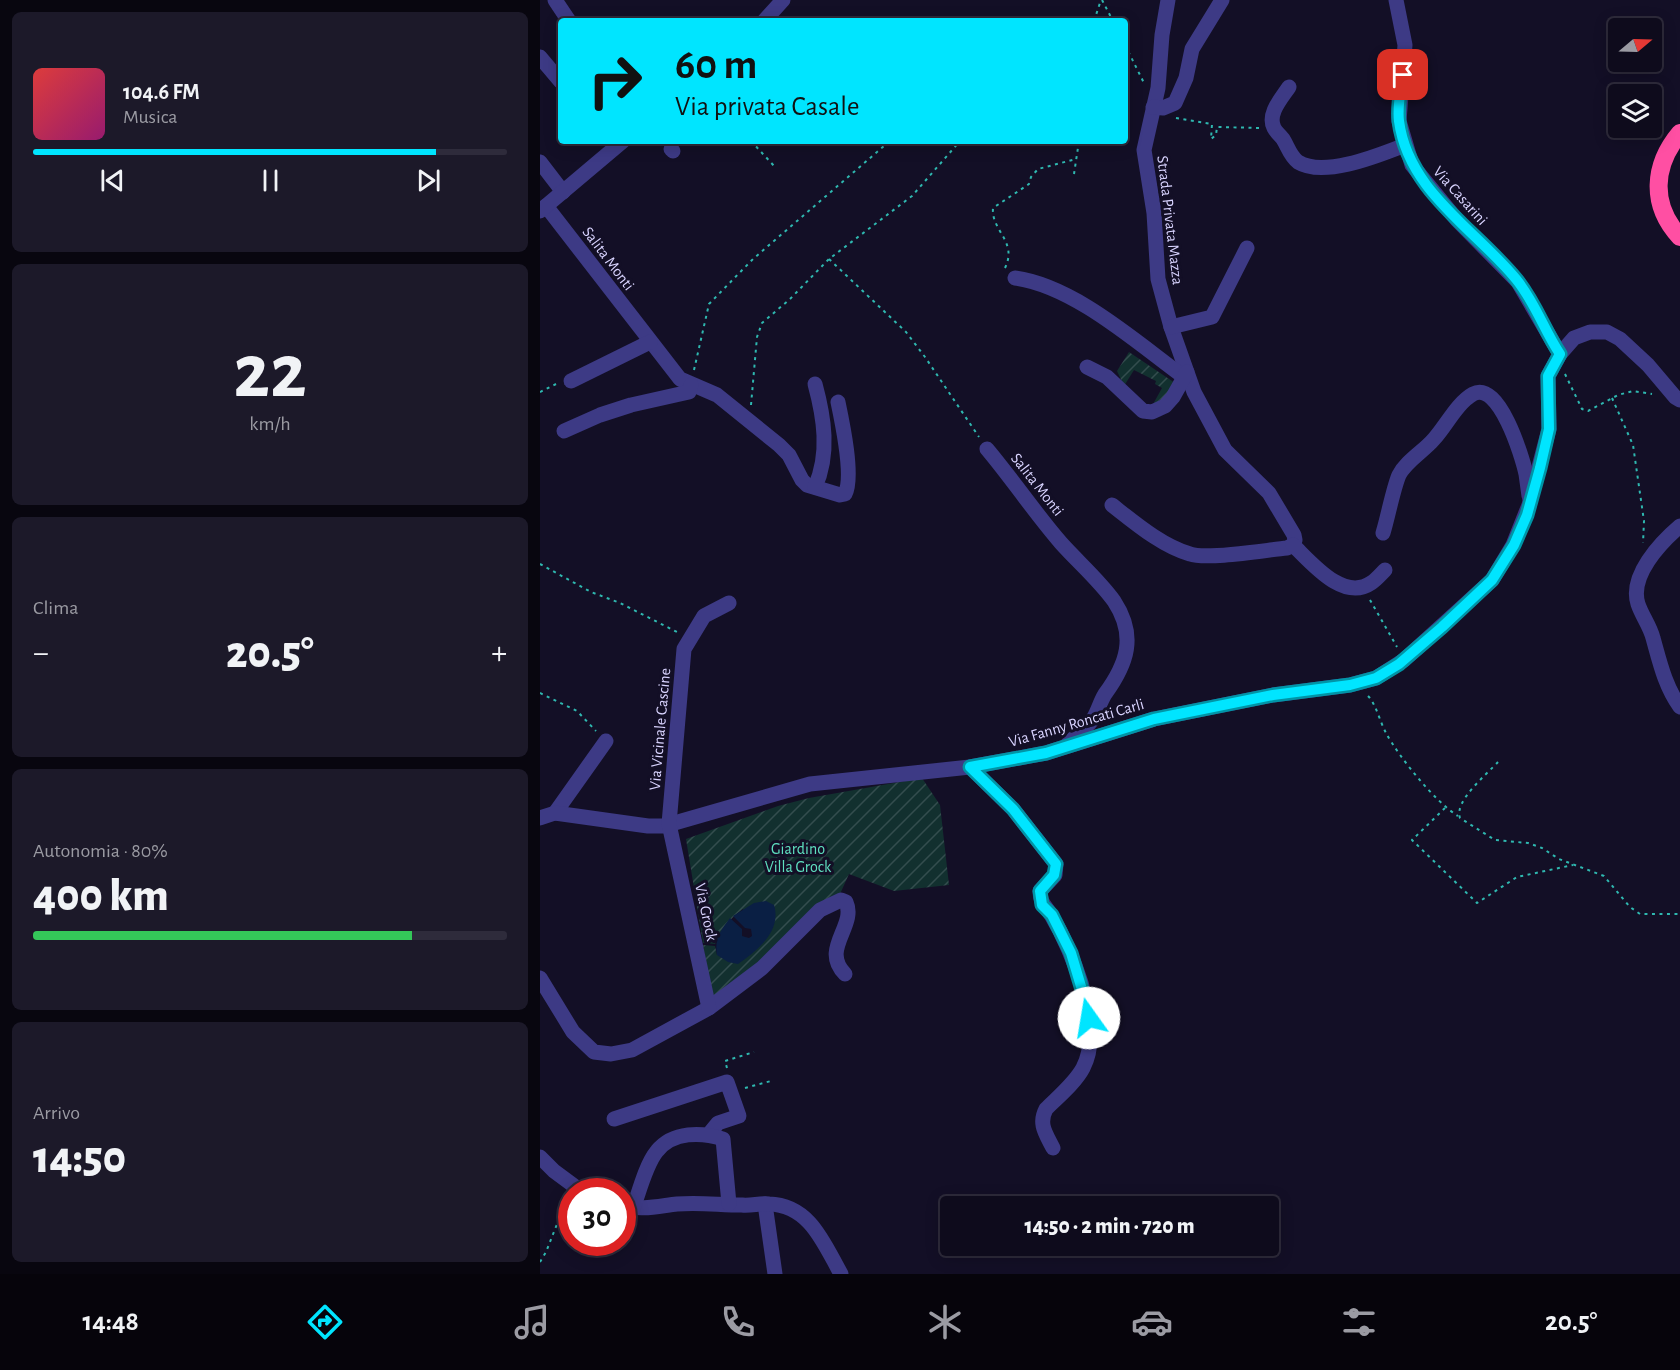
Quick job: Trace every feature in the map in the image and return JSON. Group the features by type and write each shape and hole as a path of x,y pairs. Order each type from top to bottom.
{"highway":[{"path":"1680,133 1663,157 1659,179 1659,193 1665,215 1680,237"}],"street":[{"path":"555,0 567,18"},
{"path":"767,18 783,0"},
{"name":"Strada Privata Mazza","path":"1168,0 1162,35 1157,105 1144,150 1154,213 1158,279 1185,374 1194,392 1225,450 1269,493 1294,535 1293,545"},
{"path":"1157,105 1175,103 1192,49 1222,0"},
{"name":"Via Casarini","path":"1396,0 1405,45 1399,112 1405,145 1412,165 1457,220 1518,282 1560,354"},
{"path":"540,57 558,78"},
{"path":"1288,87 1272,117 1274,129 1283,139 1292,156 1300,163 1315,167 1341,165 1405,145"},
{"path":"543,208 619,144"},
{"path":"540,162 562,192"},
{"name":"Salita Monti","path":"543,208 680,379 717,395 748,419 789,455 802,480 815,487"},
{"path":"1171,327 1212,317 1247,248"},
{"path":"1015,278 1047,286 1077,300 1185,374 1173,397 1165,406 1152,412 1143,411 1107,377 1087,366"},
{"name":"Via Fanny Roncati Carli","path":"547,816 648,826 669,824 810,784 970,767 1046,753 1154,719 1273,695 1350,685 1376,678 1404,660 1492,580 1514,545 1530,506 1549,429 1548,376 1560,354 1574,338 1590,332 1607,332 1620,339 1678,398"},
{"path":"564,382 650,342"},
{"path":"815,384 823,420 824,439 823,463 815,487 840,495 845,494 847,490 846,445 838,402"},
{"path":"564,431 600,415 631,405 689,392 691,385"},
{"name":"Via Fanny Roncati Carli","path":"1383,532 1399,475 1433,441 1459,407 1471,395 1478,393 1483,393 1493,399 1507,420 1526,475 1530,506"},
{"name":"Salita Monti","path":"987,449 1060,542 1110,597 1121,614 1125,626 1126,652 1119,674 1092,719 1065,747"},
{"path":"1112,505 1139,526 1191,555 1287,548 1293,545 1331,579 1352,588 1371,583 1385,570"},
{"path":"1680,526 1650,555 1639,580 1637,602 1652,634 1664,678 1680,707"},
{"name":"Via Vicinale Cascine","path":"669,824 684,649 704,616 729,603"},
{"name":"Via Fanny Roncati Carli","path":"547,816 606,741"},
{"path":"970,767 1013,809 1056,864 1054,875 1040,891 1041,900 1052,915 1071,953 1086,1003 1090,1032 1086,1061 1082,1070 1042,1116 1043,1128 1053,1148"},
{"name":"Via Grock","path":"669,824 709,1008"},
{"path":"540,978 573,1032 594,1052 611,1054 632,1050 709,1008 762,968 820,910 841,900 846,902 848,910 836,958 840,969 846,974"},
{"path":"614,1119 727,1082 739,1116 718,1123 709,1134"},
{"path":"636,1191 657,1150 673,1139 697,1133 709,1134 723,1139 729,1204"},
{"path":"540,1157 565,1178"},
{"path":"765,1204 775,1274"},
{"path":"636,1207 765,1204 791,1208 815,1228 841,1274"}],"path":[{"path":"1095,18 1102,0"},
{"path":"1102,0 1111,18"},
{"path":"1128,51 1157,105 1168,117 1212,124 1211,139 1216,135 1218,127 1268,128 1272,117"},
{"path":"754,144 775,167"},
{"path":"748,419 751,412 757,338 762,323 790,299 829,259 912,196 957,144"},
{"path":"1074,174 1078,144"},
{"path":"691,385 709,304 753,259 884,146"},
{"path":"1015,278 1005,279 1003,276 1009,251 1004,236 992,215 993,208 1029,184 1031,177 1038,169 1076,159"},
{"name":"Salita Monti","path":"829,259 906,332 987,449"},
{"path":"1560,354 1562,369 1582,409 1588,411 1612,398 1633,392 1678,398"},
{"path":"540,392 564,382"},
{"path":"1612,398 1633,445 1644,521 1643,550"},
{"path":"540,564 591,592 620,603 691,639"},
{"path":"1362,587 1404,660"},
{"path":"540,693 577,711 606,741"},
{"path":"1373,701 1389,739 1445,808 1468,825 1495,840 1528,843 1542,848 1559,859 1604,876 1630,907 1640,914 1680,914"},
{"path":"1458,816 1459,806 1467,795 1498,762"},
{"path":"1445,808 1412,840 1478,903 1517,877 1573,865"},
{"path":"728,1071 725,1060 754,1052"},
{"path":"749,1087 771,1081"},
{"path":"540,1262 558,1228"}],"green space":[{"path":"1129,352 1175,383 1170,393 1152,406 1162,388 1155,384 1156,381 1134,370 1124,386 1117,371"},
{"name":"Giardino Villa Grock","path":"922,778 940,805 949,885 894,891 849,874 840,894 712,1000 703,945 715,946 717,955 764,942 743,909 726,925 715,944 703,943 686,839 778,806 809,798"}],"water":[{"path":"766,901 774,905 776,914 771,932 760,946 738,964 728,962 717,955 717,939 730,918 742,929 742,936 749,938 752,936 751,929 745,928 733,916 754,903"}],"route":[{"path":"1089,1018 1071,953 1052,915 1042,905 1040,891 1054,875 1056,864 1013,809 970,767 1046,753 1154,719 1228,703 1308,689 1350,685 1376,678 1404,660 1492,580 1514,545 1527,515 1549,429 1548,376 1560,354 1518,282 1457,220 1412,165 1399,121 1403,75"}]}
